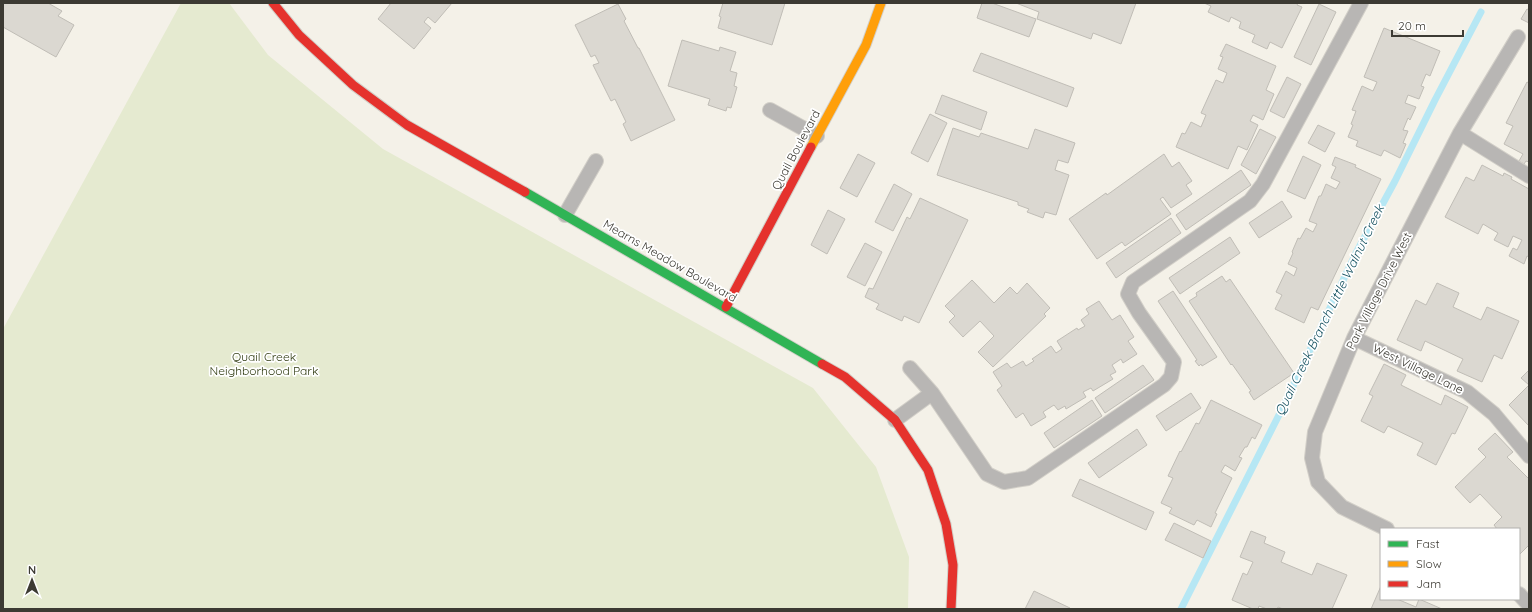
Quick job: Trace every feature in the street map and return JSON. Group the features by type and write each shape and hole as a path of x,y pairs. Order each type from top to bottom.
{"street":[{"name":"Mearns Meadow Boulevard","path":"273,3 299,35 353,85 407,125 726,307 845,377 895,420 928,470 946,524 953,565 951,609"},
{"name":"Quail Boulevard","path":"726,307 866,45 881,3"}],"lane":[{"path":"910,368 932,393 987,474 1004,482 1028,478 1164,385 1171,377 1174,362 1139,313 1128,294 1133,282 1250,200 1263,184 1361,3"},
{"name":"Park Village Drive West","path":"1385,528 1342,507 1318,482 1312,458 1315,432 1354,338 1460,133 1518,37"},
{"path":"770,110 817,136"},
{"path":"1460,133 1529,176"},
{"path":"565,215 596,161"},
{"name":"West Village Lane","path":"1354,338 1467,392 1494,414 1529,456"},
{"path":"895,420 932,393"},
{"path":"1520,595 1529,606"}],"green space":[{"name":"Quail Creek Neighborhood Park","path":"181,3 229,3 268,55 383,149 813,388 876,467 909,557 908,609 3,609 3,329"}],"building":[{"path":"3,3 48,3 62,11 58,16 74,25 56,57 3,27"},
{"path":"391,3 452,3 435,23 428,17 424,22 431,28 414,49 378,19"},
{"path":"723,3 785,3 772,45 718,28 721,17 719,16"},
{"path":"982,3 992,3 1036,19 1029,37 977,18"},
{"path":"1016,3 1136,3 1121,44 1093,33 1091,39 1037,19 1039,12"},
{"path":"1204,3 1298,3 1297,5 1302,7 1282,48 1270,42 1267,49 1252,42 1255,35 1239,28 1241,22 1231,17 1229,22 1208,12 1211,6"},
{"path":"618,4 626,19 624,21 675,120 631,141 623,124 626,122 615,99 611,101 593,65 599,63 595,55 591,57 575,25"},
{"path":"1319,4 1336,12 1311,65 1294,57"},
{"path":"1527,9 1529,10 1529,23 1521,19"},
{"path":"1384,28 1440,51 1430,76 1426,74 1421,86 1424,87 1419,99 1408,95 1405,103 1416,107 1410,120 1408,118 1403,130 1408,131 1403,143 1406,144 1400,158 1384,150 1381,156 1356,146 1358,141 1348,137 1353,125 1351,124 1356,111 1352,110 1362,86 1373,91 1377,82 1364,77"},
{"path":"682,40 719,51 720,47 736,52 730,71 737,73 734,86 737,87 731,108 727,107 726,111 708,105 710,99 668,86"},
{"path":"1226,44 1276,66 1266,90 1274,94 1263,120 1253,115 1250,121 1258,125 1247,150 1238,146 1228,169 1176,147 1182,133 1185,134 1191,122 1201,127 1206,115 1201,113 1216,80 1223,83 1227,73 1218,69 1223,57 1220,56"},
{"path":"981,53 1074,88 1067,107 973,71"},
{"path":"1287,77 1301,84 1284,118 1270,111"},
{"path":"1527,82 1529,83 1529,162 1526,161 1524,164 1519,161 1523,154 1504,144 1513,126 1506,123"},
{"path":"942,95 987,112 981,130 935,113"},
{"path":"930,114 947,123 928,162 911,153"},
{"path":"1318,125 1335,133 1325,152 1308,143"},
{"path":"953,128 979,137 981,133 1028,149 1035,129 1075,143 1068,163 1058,160 1055,170 1069,175 1056,215 1045,212 1043,218 1027,212 1029,209 1018,205 1018,202 937,175"},
{"path":"1260,129 1276,137 1256,174 1241,165"},
{"path":"858,154 875,163 857,197 840,188"},
{"path":"1164,154 1172,167 1179,162 1192,181 1186,185 1192,194 1171,208 1163,197 1160,199 1171,214 1125,246 1122,242 1097,259 1069,219 1106,193 1107,195"},
{"path":"1303,156 1321,165 1305,199 1287,191"},
{"path":"1335,157 1356,165 1355,167 1381,179 1318,310 1311,307 1304,323 1275,309 1282,295 1276,292 1286,271 1294,276 1297,268 1288,264 1298,238 1300,239 1306,228 1313,232 1317,224 1309,221 1319,196 1321,196 1326,184 1336,189 1340,182 1331,178 1336,167 1332,165"},
{"path":"1482,165 1503,176 1504,173 1512,177 1511,179 1529,189 1529,257 1527,256 1524,264 1509,256 1513,248 1517,250 1522,240 1513,236 1508,247 1494,240 1498,233 1483,224 1478,234 1445,217 1466,177 1474,181"},
{"path":"1241,170 1251,185 1186,230 1176,215"},
{"path":"894,184 912,194 893,231 875,222"},
{"path":"920,198 968,220 919,323 904,316 902,321 876,309 879,304 865,297 869,288 873,289 907,217 910,219"},
{"path":"1282,201 1292,217 1259,238 1249,223"},
{"path":"828,210 845,219 827,254 811,245"},
{"path":"1171,218 1181,233 1116,278 1106,263"},
{"path":"1230,237 1240,253 1180,294 1169,278"},
{"path":"865,243 882,252 865,286 847,277"},
{"path":"1222,276 1226,282 1230,279 1294,373 1254,400 1249,392 1251,391 1232,364 1231,365 1189,301 1197,296 1196,293"},
{"path":"972,280 994,303 1010,287 1017,294 1027,283 1050,308 1044,314 1046,316 993,367 978,352 994,336 980,321 963,337 949,322 955,316 945,306"},
{"path":"1437,283 1459,293 1453,307 1481,320 1487,307 1519,321 1502,359 1494,355 1482,382 1457,371 1463,359 1425,341 1421,351 1397,340 1416,300 1426,305"},
{"path":"1173,291 1217,357 1202,366 1201,364 1199,366 1195,361 1197,360 1158,301"},
{"path":"1099,301 1112,320 1120,315 1134,337 1128,341 1137,354 1123,363 1121,359 1112,365 1116,372 1110,375 1113,379 1093,391 1091,388 1083,392 1086,397 1066,409 1065,406 1058,410 1054,405 1043,412 1046,417 1031,426 1023,413 1016,418 997,390 1002,386 993,372 1007,363 1011,368 1023,361 1026,366 1034,361 1032,359 1051,346 1056,353 1062,349 1057,341 1077,328 1078,330 1085,326 1081,320 1089,314 1086,309"},
{"path":"1384,364 1406,375 1401,385 1441,405 1445,395 1468,407 1455,434 1452,433 1436,465 1417,455 1423,443 1388,426 1384,433 1361,421 1373,396 1369,394"},
{"path":"1143,365 1154,380 1105,413 1095,398"},
{"path":"1529,370 1529,385 1521,378"},
{"path":"1529,385 1529,426 1509,405"},
{"path":"1191,393 1201,408 1166,431 1156,416"},
{"path":"1092,400 1102,416 1054,448 1044,433"},
{"path":"1211,400 1262,425 1255,439 1252,437 1247,447 1245,447 1239,457 1242,458 1235,471 1225,465 1221,472 1232,478 1215,513 1217,514 1211,527 1197,520 1194,525 1169,513 1172,508 1161,503 1173,478 1168,476 1180,451 1181,452 1196,423 1199,424"},
{"path":"1137,429 1147,445 1099,478 1088,463"},
{"path":"1495,433 1513,452 1507,457 1529,479 1529,545 1520,554 1520,528 1496,528 1494,525 1502,517 1480,494 1470,503 1455,487 1486,457 1478,449"},
{"path":"1080,479 1154,512 1146,530 1072,496"},
{"path":"1174,523 1211,541 1203,558 1165,540"},
{"path":"1251,531 1266,537 1264,543 1285,552 1281,562 1312,575 1317,563 1347,575 1332,609 1283,609 1278,607 1277,609 1267,609 1259,606 1258,609 1253,609 1232,600 1243,573 1247,575 1253,562 1240,557"},
{"path":"1380,588 1380,600 1399,600 1416,607 1419,600 1421,600 1442,609 1371,609"},
{"path":"1034,591 1070,608 1070,609 1025,609"}],"waterway":[{"name":"Quail Creek Branch Little Walnut Creek","path":"1181,609 1283,407 1356,253 1395,181 1481,12"}],"traffic: fast":[{"path":"525,192 822,364"}],"traffic: slow":[{"path":"811,147 866,45 881,3"}],"traffic: jam":[{"path":"273,3 299,35 353,85 407,125 525,192"},
{"path":"726,307 811,147"},
{"path":"822,364 845,377 895,420 928,470 946,524 953,565 951,609"}]}
